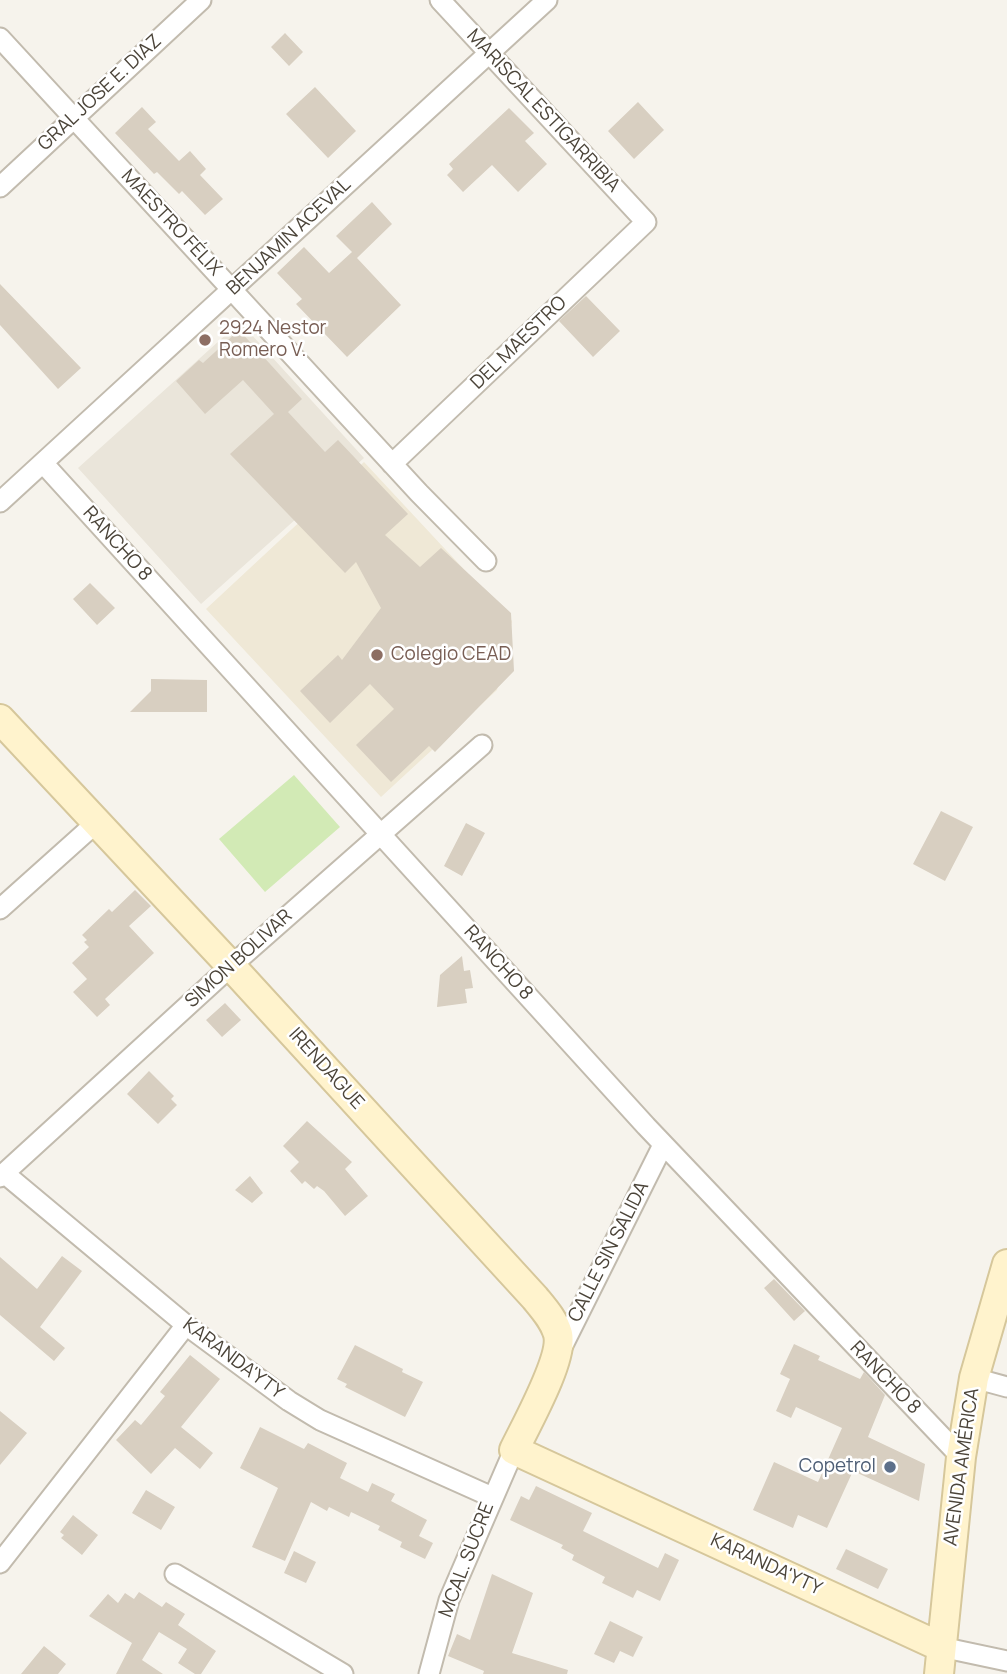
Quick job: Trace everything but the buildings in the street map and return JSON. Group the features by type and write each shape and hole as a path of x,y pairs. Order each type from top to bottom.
{"street":[{"name":"GRAL JOSE E. DIAZ","path":"0,187 201,0"},
{"name":"MARISCAL ESTIGARRIBIA","path":"440,0 646,222"},
{"name":"BENJAMIN ACEVAL","path":"0,502 547,0"},
{"name":"MAESTRO FÉLIX","path":"0,38 392,464 486,561"},
{"name":"DEL MAESTRO","path":"392,464 646,222"},
{"name":"RANCHO 8","path":"43,463 663,1144 961,1457"},
{"name":"IRENDAGUE","path":"0,719 231,965 554,1322 559,1337 555,1360 514,1450"},
{"name":"SIMON BOLIVAR","path":"2,1175 231,965 482,745"},
{"path":"0,909 96,823"},
{"name":"CALLE SIN SALIDA","path":"555,1360 663,1144"},
{"name":"KARANDA'YTY","path":"2,1175 186,1325 289,1401 320,1420 492,1497"},
{"name":"AVENIDA AMÉRICA","path":"940,1660 961,1457 974,1378 1007,1264"},
{"path":"0,1563 186,1325"},
{"path":"974,1378 1007,1387"},
{"name":"KARANDA'YTY","path":"514,1450 940,1660"},
{"name":"MCAL. SUCRE","path":"429,1674 449,1600 514,1450"},
{"path":"175,1574 343,1674"},
{"path":"940,1660 1007,1661"}],"shaded area":[{"path":"240,322 364,458 201,604 78,468"},
{"name":"Colegio CEAD","path":"364,462 512,621 497,690 381,797 206,609"}],"green space":[{"path":"294,775 340,827 265,892 219,839"}],"place":[{"name":"2924 Nestor Romero V.","path":"205,340"},
{"name":"Colegio CEAD","path":"377,655"},
{"name":"Copetrol","path":"890,1467"}]}
